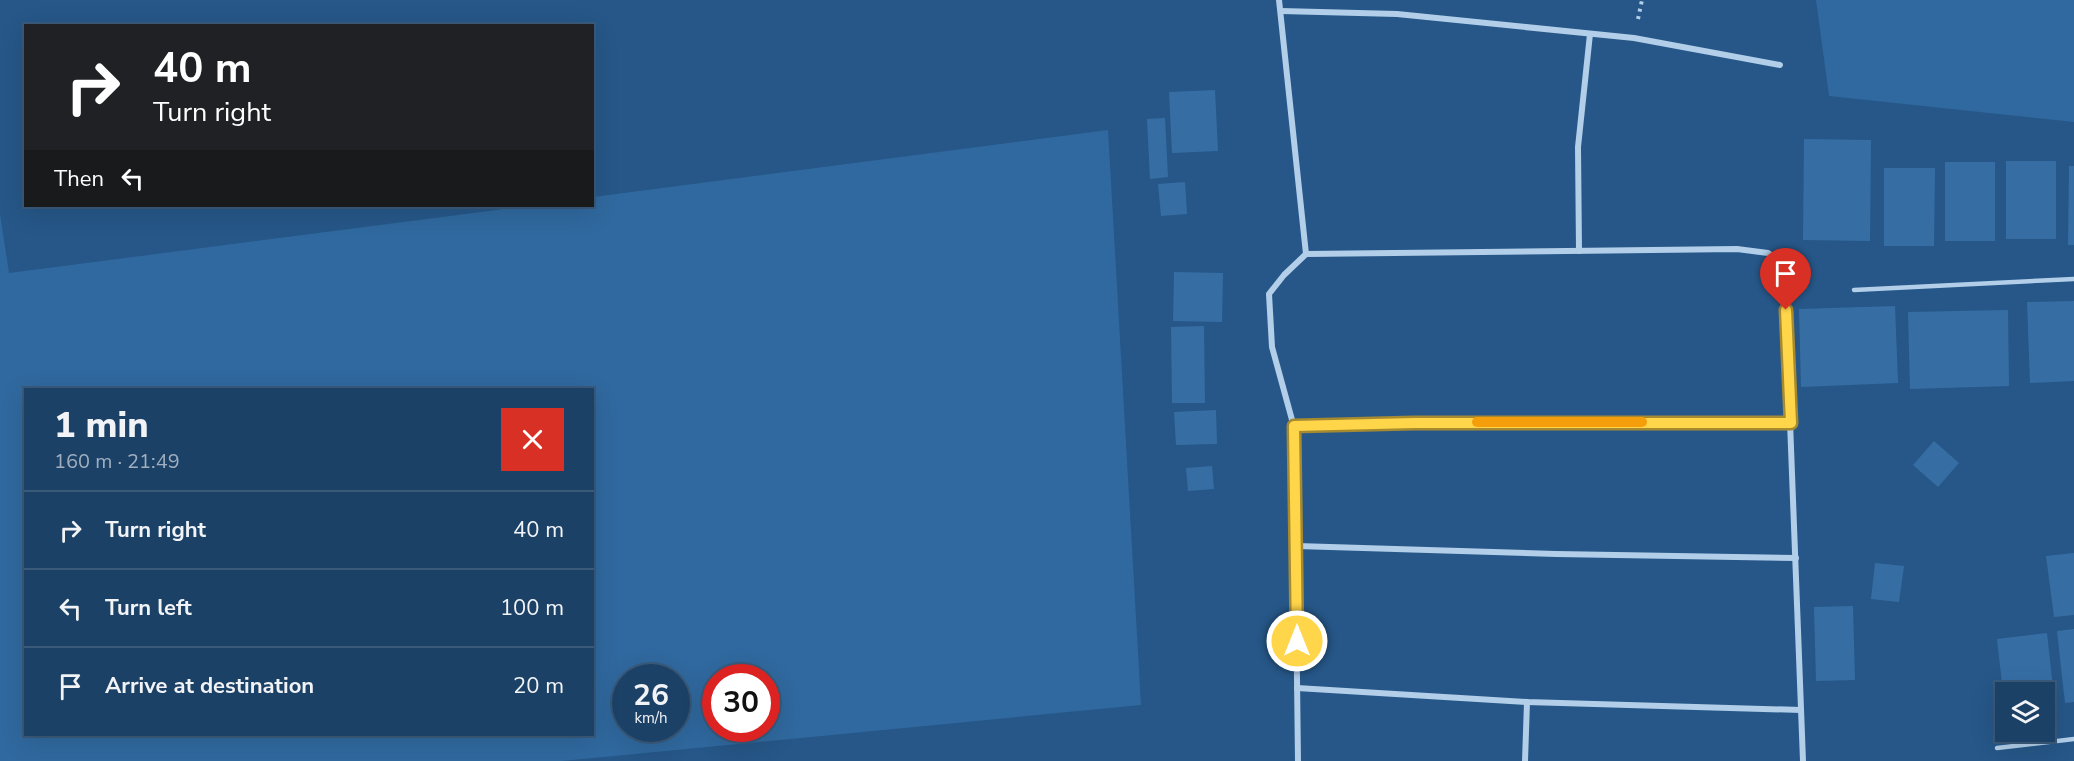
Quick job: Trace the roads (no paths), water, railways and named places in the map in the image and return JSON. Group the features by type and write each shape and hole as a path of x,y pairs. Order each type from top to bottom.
{"street":[{"path":"1280,0 1306,254"},
{"path":"1281,11 1397,14 1634,38 1780,65"},
{"path":"1579,251 1578,147 1590,34"},
{"path":"1298,761 1294,426 1272,347 1269,294 1284,275 1306,254 1737,249 1768,253 1785,265 1803,761"},
{"path":"1294,426 1414,423 1791,423"},
{"path":"1297,546 1796,558"},
{"path":"1297,688 1527,702 1801,710"},
{"path":"1525,761 1527,702"}],"lane":[{"path":"1854,290 2074,279"},
{"path":"1997,748 2074,740"}]}
